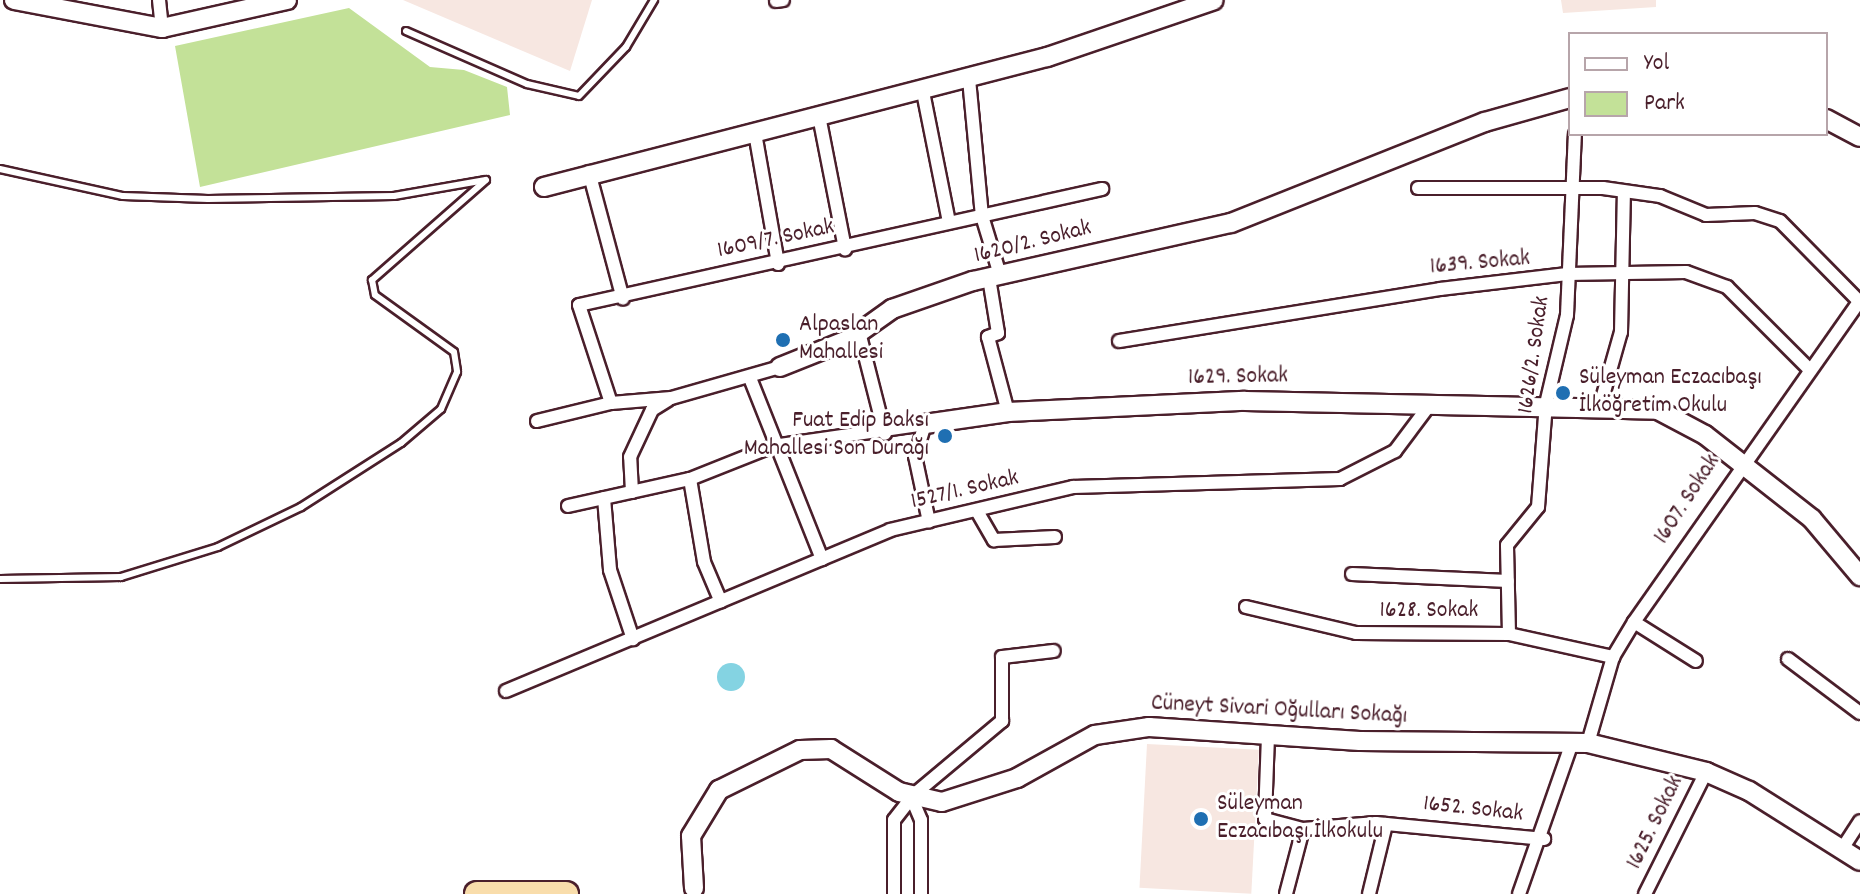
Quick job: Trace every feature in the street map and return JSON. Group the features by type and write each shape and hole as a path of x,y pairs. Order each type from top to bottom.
{"highway":[{"path":"485,893 566,894"}],"street":[{"path":"14,0 162,28 287,0"},
{"path":"159,0 162,28"},
{"path":"776,0 783,0"},
{"path":"544,187 589,172 755,133 922,87 969,79 1214,0"},
{"path":"969,79 982,216 995,276 998,333 988,337 1008,412"},
{"path":"922,87 949,222"},
{"name":"1620/2. Sokak","path":"537,421 611,403 671,398 750,378 859,332 892,309 995,276 1231,223 1485,122 1568,99"},
{"path":"819,116 845,249"},
{"path":"1828,120 1860,137"},
{"path":"755,133 778,264"},
{"name":"1626/2. Sokak","path":"1509,634 1507,545 1538,507 1546,404 1567,315 1575,136"},
{"path":"589,172 623,299"},
{"path":"1418,188 1571,187 1660,196 1706,215 1755,213 1780,221 1860,302"},
{"name":"1609/7. Sokak","path":"611,403 579,305 623,299 1102,189"},
{"path":"1600,406 1621,332 1625,272 1624,194"},
{"name":"1639. Sokak","path":"1119,341 1567,274 1686,272 1727,287 1809,369"},
{"name":"1607. Sokak","path":"1519,894 1544,839 1613,657 1740,462 1860,302"},
{"path":"859,332 885,434"},
{"path":"750,378 773,446 822,559"},
{"path":"632,492 630,457 652,410 671,398"},
{"name":"1629. Sokak","path":"568,506 690,479 773,446 885,434 925,424 1008,412 1432,401 1600,406 1658,410 1740,462 1812,519 1860,576"},
{"name":"1527/1. Sokak","path":"506,691 822,559 929,522 1073,487 1340,479 1395,451 1432,401"},
{"path":"925,424 915,456 929,522"},
{"path":"690,479 704,562 721,602"},
{"path":"604,498 610,570 633,639"},
{"path":"977,511 994,540 1055,537"},
{"path":"1352,574 1508,581"},
{"name":"1628. Sokak","path":"1246,607 1356,633 1509,634 1613,657"},
{"path":"1634,622 1696,661"},
{"path":"894,894 894,820 911,797 1002,721 1002,657 1054,651"},
{"path":"1788,659 1860,713"},
{"name":"Cüneyt Sivari Oğulları Sokağı","path":"694,888 691,836 719,790 800,750 848,756 911,797 942,802 980,792 1095,735 1149,727 1268,736 1580,743 1706,772 1860,861"},
{"name":"1652. Sokak","path":"1268,736 1265,819 1303,829 1386,824 1544,839"},
{"name":"1625. Sokak","path":"1645,894 1706,772"},
{"path":"911,797 921,820 921,894"},
{"path":"1842,849 1860,821"},
{"path":"1369,894 1386,824"},
{"path":"1286,894 1303,829"}],"lane":[{"path":"406,31 527,84 579,96 626,47 654,0"},
{"path":"0,169 123,196 208,199 394,196 486,180 372,280 375,295 454,352 457,372 441,409 401,443 301,507 218,547 121,577 0,579"}],"shaded area":[{"path":"403,0 592,0 570,71"},
{"path":"1561,0 1656,0 1656,7 1563,13"},
{"name":"Süleyman Eczacıbaşı İlkokulu","path":"1147,744 1259,750 1251,894 1139,888"}],"green space":[{"path":"349,8 430,67 464,70 507,87 510,115 200,187 175,46"}],"water":[{"path":"731,663 741,667 745,677 741,687 731,691 721,687 717,677 721,667"}],"place":[{"name":"Alpaslan Mahallesi","path":"783,340"},
{"name":"Süleyman Eczacıbaşı İlköğretim Okulu","path":"1563,393"},
{"name":"Fuat Edip Baksı Mahallesi Son Durağı","path":"945,436"},
{"name":"Süleyman Eczacıbaşı İlkokulu","path":"1201,819"}]}
